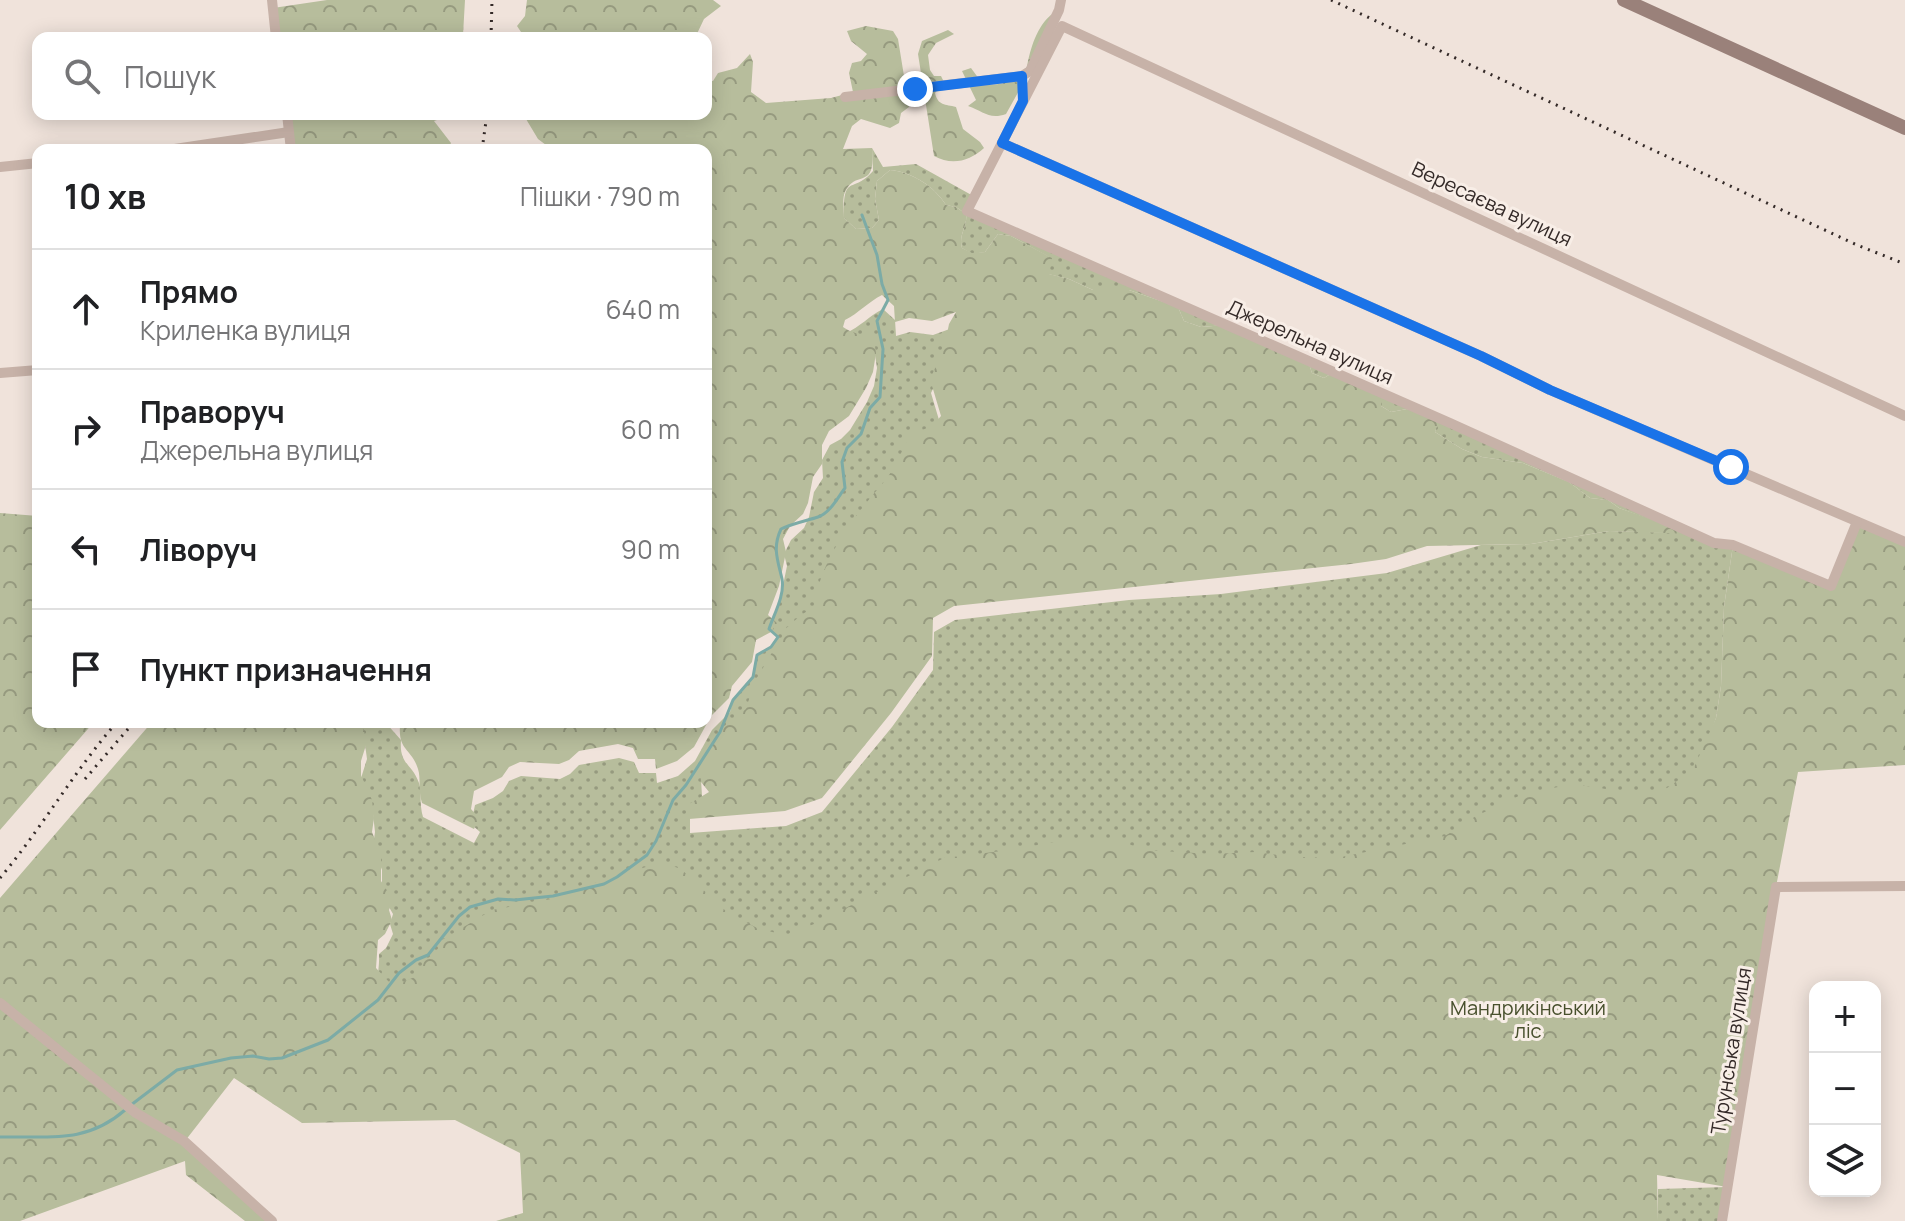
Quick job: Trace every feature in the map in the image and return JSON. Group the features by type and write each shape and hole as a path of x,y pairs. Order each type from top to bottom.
{"main road":[{"path":"1624,0 1905,128"}],"street":[{"path":"272,0 275,32"},
{"path":"845,97 1022,76 1030,71 1061,0"},
{"name":"Джерельна вулиця","path":"1062,26 967,211 1450,423 1714,543 1733,545 1831,586 1857,522"},
{"name":"Вересаєва вулиця","path":"1062,26 1905,416"},
{"path":"1022,76 1023,101"},
{"path":"288,120 290,144"},
{"path":"208,144 289,132"},
{"path":"1002,143 1481,356 1550,390 1905,542"},
{"path":"0,167 32,164"},
{"path":"0,373 32,370"},
{"name":"Турунська вулиця","path":"1722,1221 1776,887 1905,886"},
{"path":"0,1003 136,1113 184,1141 272,1221"}],"green space":[{"path":"327,0 465,0 463,32 275,32 273,8"},
{"path":"527,0 713,0 721,6 704,19 698,32 521,32 517,26 525,16"},
{"path":"1052,14 1030,71 1006,114 990,115 968,106 976,100 962,71 971,68 982,83 1001,84 1011,79 1027,67 1035,38"},
{"path":"866,26 893,31 898,39 909,107 901,113 899,123 890,128 861,119 852,126 843,149 872,148 871,170 864,178 849,185 844,195 844,218 856,229 872,228 879,220 875,199 877,181 890,170 906,174 929,186 946,205 966,214 961,243 962,248 972,253 985,252 998,234 1011,236 1052,258 1049,274 1093,290 1129,290 1178,307 1184,321 1201,327 1225,325 1309,364 1312,373 1324,378 1332,373 1382,397 1381,406 1391,412 1407,409 1439,420 1435,432 1462,449 1482,457 1523,463 1569,482 1590,498 1608,500 1619,508 1693,534 1609,531 1531,544 1427,546 1386,559 1351,564 954,606 933,618 932,656 891,713 822,798 785,811 689,819 689,804 709,792 701,782 700,765 725,726 746,709 754,683 774,649 783,643 783,631 814,607 821,578 841,538 891,473 910,435 932,426 941,416 930,379 956,312 932,321 909,318 895,322 894,306 882,295 845,320 843,327 874,340 876,353 873,372 849,416 829,431 822,445 822,464 813,477 808,503 783,539 786,552 779,586 768,615 777,623 771,632 756,640 752,662 732,686 729,698 712,715 712,144 545,144 527,120 712,120 712,81 718,73 737,68 750,54 753,62 751,92 766,103 831,98 853,92 849,73 852,63 861,61 867,54 851,41 847,31"},
{"path":"948,30 954,34 936,43 928,55 930,70 934,76 941,76 944,82 935,93 936,97 945,105 956,107 963,129 984,148 967,159 954,161 934,156 918,54 922,41"},
{"path":"288,120 437,120 434,121 451,143 451,144 290,144"},
{"path":"872,148 883,167 916,164 975,197 967,211 1450,423 1714,543 1733,545 1724,607 1721,686 1716,718 1694,784 1668,802 1641,808 1573,799 1522,809 1477,830 1446,850 1337,872 1256,866 1212,869 1147,864 1117,854 1066,854 945,873 815,939 787,949 760,944 729,927 682,883 661,876 604,896 585,898 552,913 493,925 443,954 437,967 426,974 418,990 404,996 390,996 381,985 378,972 379,954 393,934 390,924 393,914 382,895 382,870 373,846 373,814 362,789 367,759 363,728 390,728 401,740 404,759 419,783 423,817 474,843 480,832 471,824 475,805 493,798 503,791 509,781 521,776 560,779 579,765 619,758 634,762 639,773 656,773 657,783 678,776 695,761 712,730 730,712 733,700 753,677 757,655 771,647 778,638 769,629 780,600 787,566 784,554 809,517 814,492 823,478 822,460 830,445 850,430 874,386 877,368 875,355 844,341 846,333 883,309 895,320 896,336 910,332 933,335 958,326 950,338 945,364 931,393 942,430 933,440 911,449 892,487 842,552 822,592 815,621 784,645 784,657 775,663 755,697 747,723 726,740 701,779 702,796 710,806 690,818 690,833 786,826 822,812 892,727 933,670 934,632 955,620 1129,600 1221,594 1387,573 1481,545 1531,544 1609,531 1686,533 1619,508 1608,500 1590,498 1569,482 1523,463 1482,457 1462,449 1435,432 1438,420 1407,409 1391,412 1381,406 1381,397 1332,373 1324,378 1312,373 1309,364 1225,325 1201,327 1184,321 1178,307 1129,290 1093,290 1048,274 1051,258 1011,236 998,234 985,252 972,254 962,248 961,243 966,214 946,205 929,186 906,174 890,170 877,181 875,199 879,220 872,228 856,229 844,218 845,195 850,186 873,171"},
{"path":"0,513 32,516 32,728 89,728 0,830"},
{"name":"Мандрикінський ліс","path":"1857,522 1905,542 1905,765 1798,772 1727,1187 1657,1175 1658,1221 496,1221 523,1213 520,1153 455,1120 302,1123 234,1078 185,1141 272,1221 245,1221 186,1175 185,1161 20,1221 0,1221 0,898 147,728 364,728 366,745 361,775 372,800 372,832 381,856 381,881 393,900 389,910 392,920 378,940 376,968 389,982 403,982 417,976 425,960 436,953 442,940 492,910 551,899 584,884 661,862 681,869 728,913 759,929 786,935 944,858 1065,840 1116,840 1146,850 1211,854 1255,852 1336,858 1445,836 1476,816 1521,795 1572,784 1640,794 1667,788 1693,770 1716,718 1721,686 1724,607 1733,545 1830,585"},
{"path":"400,728 704,728 694,747 677,761 656,769 655,759 638,759 633,748 618,744 579,751 559,764 520,762 509,767 502,777 474,791 471,809 479,818 474,829 422,803 418,769 400,734"},
{"path":"1727,1187 1722,1221 1658,1221 1658,1189"}],"waterway":[{"path":"131,1105 177,1070 231,1058 282,1058 328,1040 378,1000 399,973 428,955 470,907 498,899 553,896 604,884 647,855 673,800 720,732 733,700 753,677 757,655 771,647 778,637 769,629 782,591 776,548 781,529 818,517 833,504 845,488 842,462 847,448 861,434 870,408 880,397 883,349 877,321 888,300 877,255 862,215"},
{"path":"0,1137 51,1137 81,1133 110,1121 125,1110"}],"railway":[{"path":"491,32 492,0"},
{"path":"1331,0 1857,245 1905,264"},
{"path":"483,144 486,120"},
{"path":"0,878 112,728"},
{"path":"85,779 129,728"}],"route":[{"path":"915,89 1022,76 1023,101 1002,143 1481,356 1550,390 1731,467"}]}
